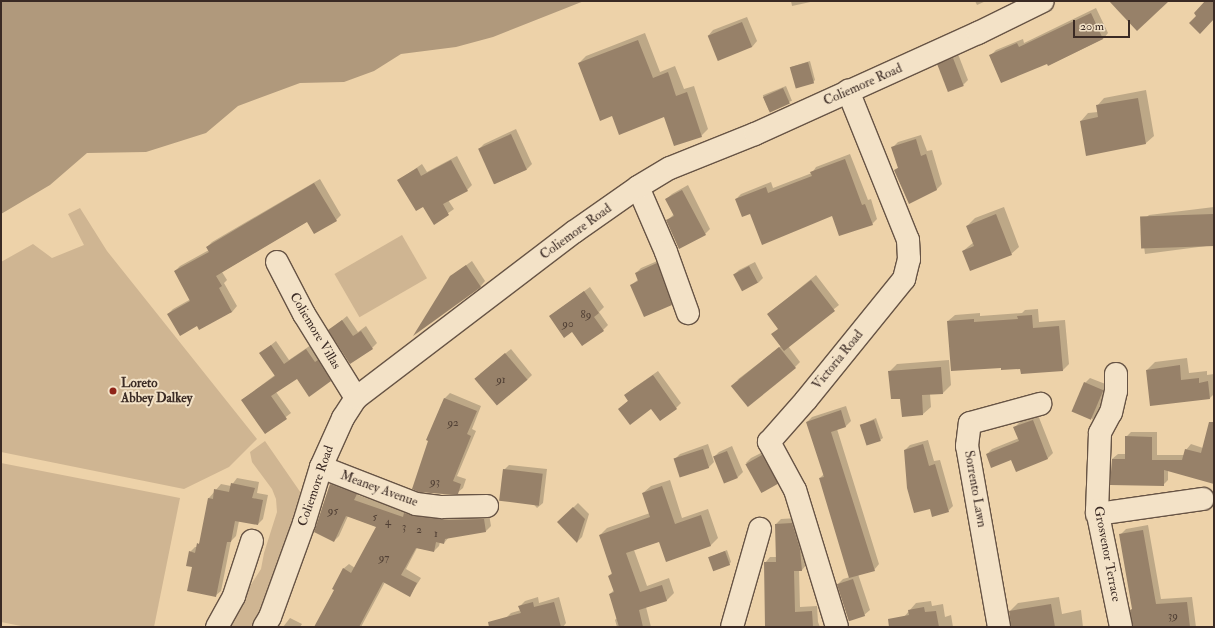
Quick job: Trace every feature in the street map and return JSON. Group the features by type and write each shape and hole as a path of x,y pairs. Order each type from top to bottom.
{"street":[{"name":"Coliemore Road","path":"264,627 270,616 304,523 320,467 343,418 356,398 574,232 638,187 670,168 755,134 978,33 1042,1"},
{"name":"Victoria Road","path":"837,627 795,490 769,442 806,400 904,279 909,259 908,240 848,91"},
{"path":"638,187 652,214 688,314"},
{"name":"Coliemore Villas","path":"277,262 304,314 356,398"},
{"name":"Grosvenor Terrace","path":"1116,374 1116,391 1111,412 1100,433 1097,484 1098,514 1121,627"},
{"name":"Sorrento Lawn","path":"999,627 967,446 970,423 1040,404"},
{"name":"Meaney Avenue","path":"320,467 416,504 442,507 487,506"},
{"path":"1098,514 1203,500"},
{"path":"732,627 760,529"},
{"path":"217,627 234,596 252,541"}],"shaded area":[{"path":"1,1 584,1 493,37 456,47 401,54 374,71 344,82 300,83 238,106 206,133 146,152 87,153 50,185 1,214"},
{"path":"80,208 107,251 257,439 229,467 184,489 1,452 1,262 33,244 52,258 84,245 68,214"},
{"path":"402,235 427,278 359,317 334,274"},
{"path":"265,441 303,496 257,627 224,627 261,569 264,553 277,512 276,499 272,489 252,462 250,452"},
{"path":"1,463 180,498 154,627 26,627 1,622"}],"building":[{"path":"1109,1 1169,1 1137,31"},
{"path":"1205,1 1214,1 1214,19 1200,34 1189,23 1196,16 1194,13"},
{"path":"1091,13 1103,39 1048,66 1047,64 1001,83 989,55 1017,43 1019,47"},
{"path":"742,22 752,47 718,61 708,36"},
{"path":"638,40 653,78 668,72 676,96 687,92 702,137 674,146 664,117 619,135 612,116 600,121 578,63"},
{"path":"953,58 964,86 948,92 937,64"},
{"path":"808,62 814,83 796,88 790,67"},
{"path":"783,88 790,104 770,112 763,97"},
{"path":"1138,98 1146,144 1086,156 1080,121 1098,117 1096,105"},
{"path":"511,134 527,170 494,184 478,149"},
{"path":"916,139 921,156 926,154 937,190 909,204 894,170 898,168 891,147"},
{"path":"845,159 862,205 865,204 873,225 839,236 832,216 762,245 750,214 742,217 735,199 766,187 768,193 812,176 810,172"},
{"path":"451,160 468,191 443,204 449,215 434,225 423,207 416,211 397,180 417,168 421,176"},
{"path":"314,183 337,221 314,234 307,222 216,276 222,286 219,288 232,312 199,330 197,326 180,336 167,314 190,301 174,271 209,252 206,247"},
{"path":"682,190 706,235 679,249 666,220 674,216 665,199"},
{"path":"996,214 1012,255 970,271 962,251 974,246 966,226"},
{"path":"1213,214 1214,246 1141,249 1140,217"},
{"path":"657,263 672,305 644,317 630,285 638,281 635,273"},
{"path":"466,265 481,287 413,336 450,276"},
{"path":"749,266 758,283 742,291 733,274"},
{"path":"811,280 835,311 784,351 771,334 778,329 767,314"},
{"path":"584,291 599,313 594,317 604,331 582,346 572,332 564,338 549,316"},
{"path":"1032,315 1033,328 1059,326 1063,371 1021,374 1020,369 1001,370 1001,368 951,371 947,321 974,319 974,322 1018,319 1017,316"},
{"path":"342,320 353,336 361,331 373,349 350,364 328,330"},
{"path":"271,345 284,364 306,349 315,362 318,360 331,381 309,397 297,379 271,396 287,419 265,434 241,400 275,376 259,353"},
{"path":"779,347 796,368 748,407 731,386"},
{"path":"505,353 527,380 497,406 474,379"},
{"path":"1180,365 1181,380 1199,378 1199,383 1208,381 1210,399 1150,406 1146,370"},
{"path":"941,367 943,394 922,395 923,415 902,417 900,399 891,399 888,371"},
{"path":"653,375 677,409 660,421 651,409 630,425 618,409 628,401 624,395"},
{"path":"1084,382 1103,390 1091,420 1071,411"},
{"path":"444,398 477,411 467,434 471,436 453,481 461,484 458,494 419,492 412,489 428,441 426,440"},
{"path":"841,410 846,427 831,432 875,571 849,578 819,478 824,477 806,422"},
{"path":"874,420 881,441 867,446 860,425"},
{"path":"1033,420 1048,459 1016,472 1011,460 991,468 986,454 1019,441 1013,427"},
{"path":"1209,422 1214,422 1214,484 1164,470 1164,486 1110,485 1112,459 1125,459 1125,436 1152,437 1152,460 1182,460 1185,449 1201,453"},
{"path":"923,444 929,466 935,464 949,512 932,517 930,509 914,513 907,488 904,450"},
{"path":"703,449 709,468 680,478 674,459"},
{"path":"727,451 738,478 724,484 713,457"},
{"path":"762,455 778,484 761,493 745,464"},
{"path":"503,469 543,474 539,506 499,501"},
{"path":"231,483 255,488 252,498 263,500 258,525 235,521 231,542 227,542 216,597 187,591 192,567 186,566 189,551 195,553 197,543 199,544 208,498 213,499 214,489 229,492"},
{"path":"330,484 357,494 354,500 403,517 404,513 415,516 449,520 484,519 486,532 445,539 444,544 436,542 434,552 416,548 401,575 417,583 410,597 383,582 359,627 314,627 334,590 332,589 343,568 351,573 376,527 346,516 334,542 314,532"},
{"path":"662,486 675,524 701,515 711,546 666,562 659,542 626,553 640,592 662,585 667,601 639,610 643,627 619,627 609,594 614,592 608,576 612,574 599,535 650,517 642,493"},
{"path":"573,507 585,519 577,543 557,522"},
{"path":"792,523 800,549 802,571 794,571 795,612 812,611 813,627 765,627 764,562 776,562 775,524"},
{"path":"1143,530 1156,604 1187,602 1190,627 1133,627 1130,610 1132,609 1119,534"},
{"path":"725,551 730,565 713,571 708,557"},
{"path":"853,579 865,616 849,621 837,584"},
{"path":"533,602 534,607 554,602 561,627 489,627 488,622 521,613 518,606"},
{"path":"1051,604 1055,627 1011,627 1009,611"},
{"path":"924,607 925,612 936,611 939,627 889,627 888,619 909,615 908,610"}],"place":[{"name":"Loreto Abbey Dalkey","path":"113,391"}]}
